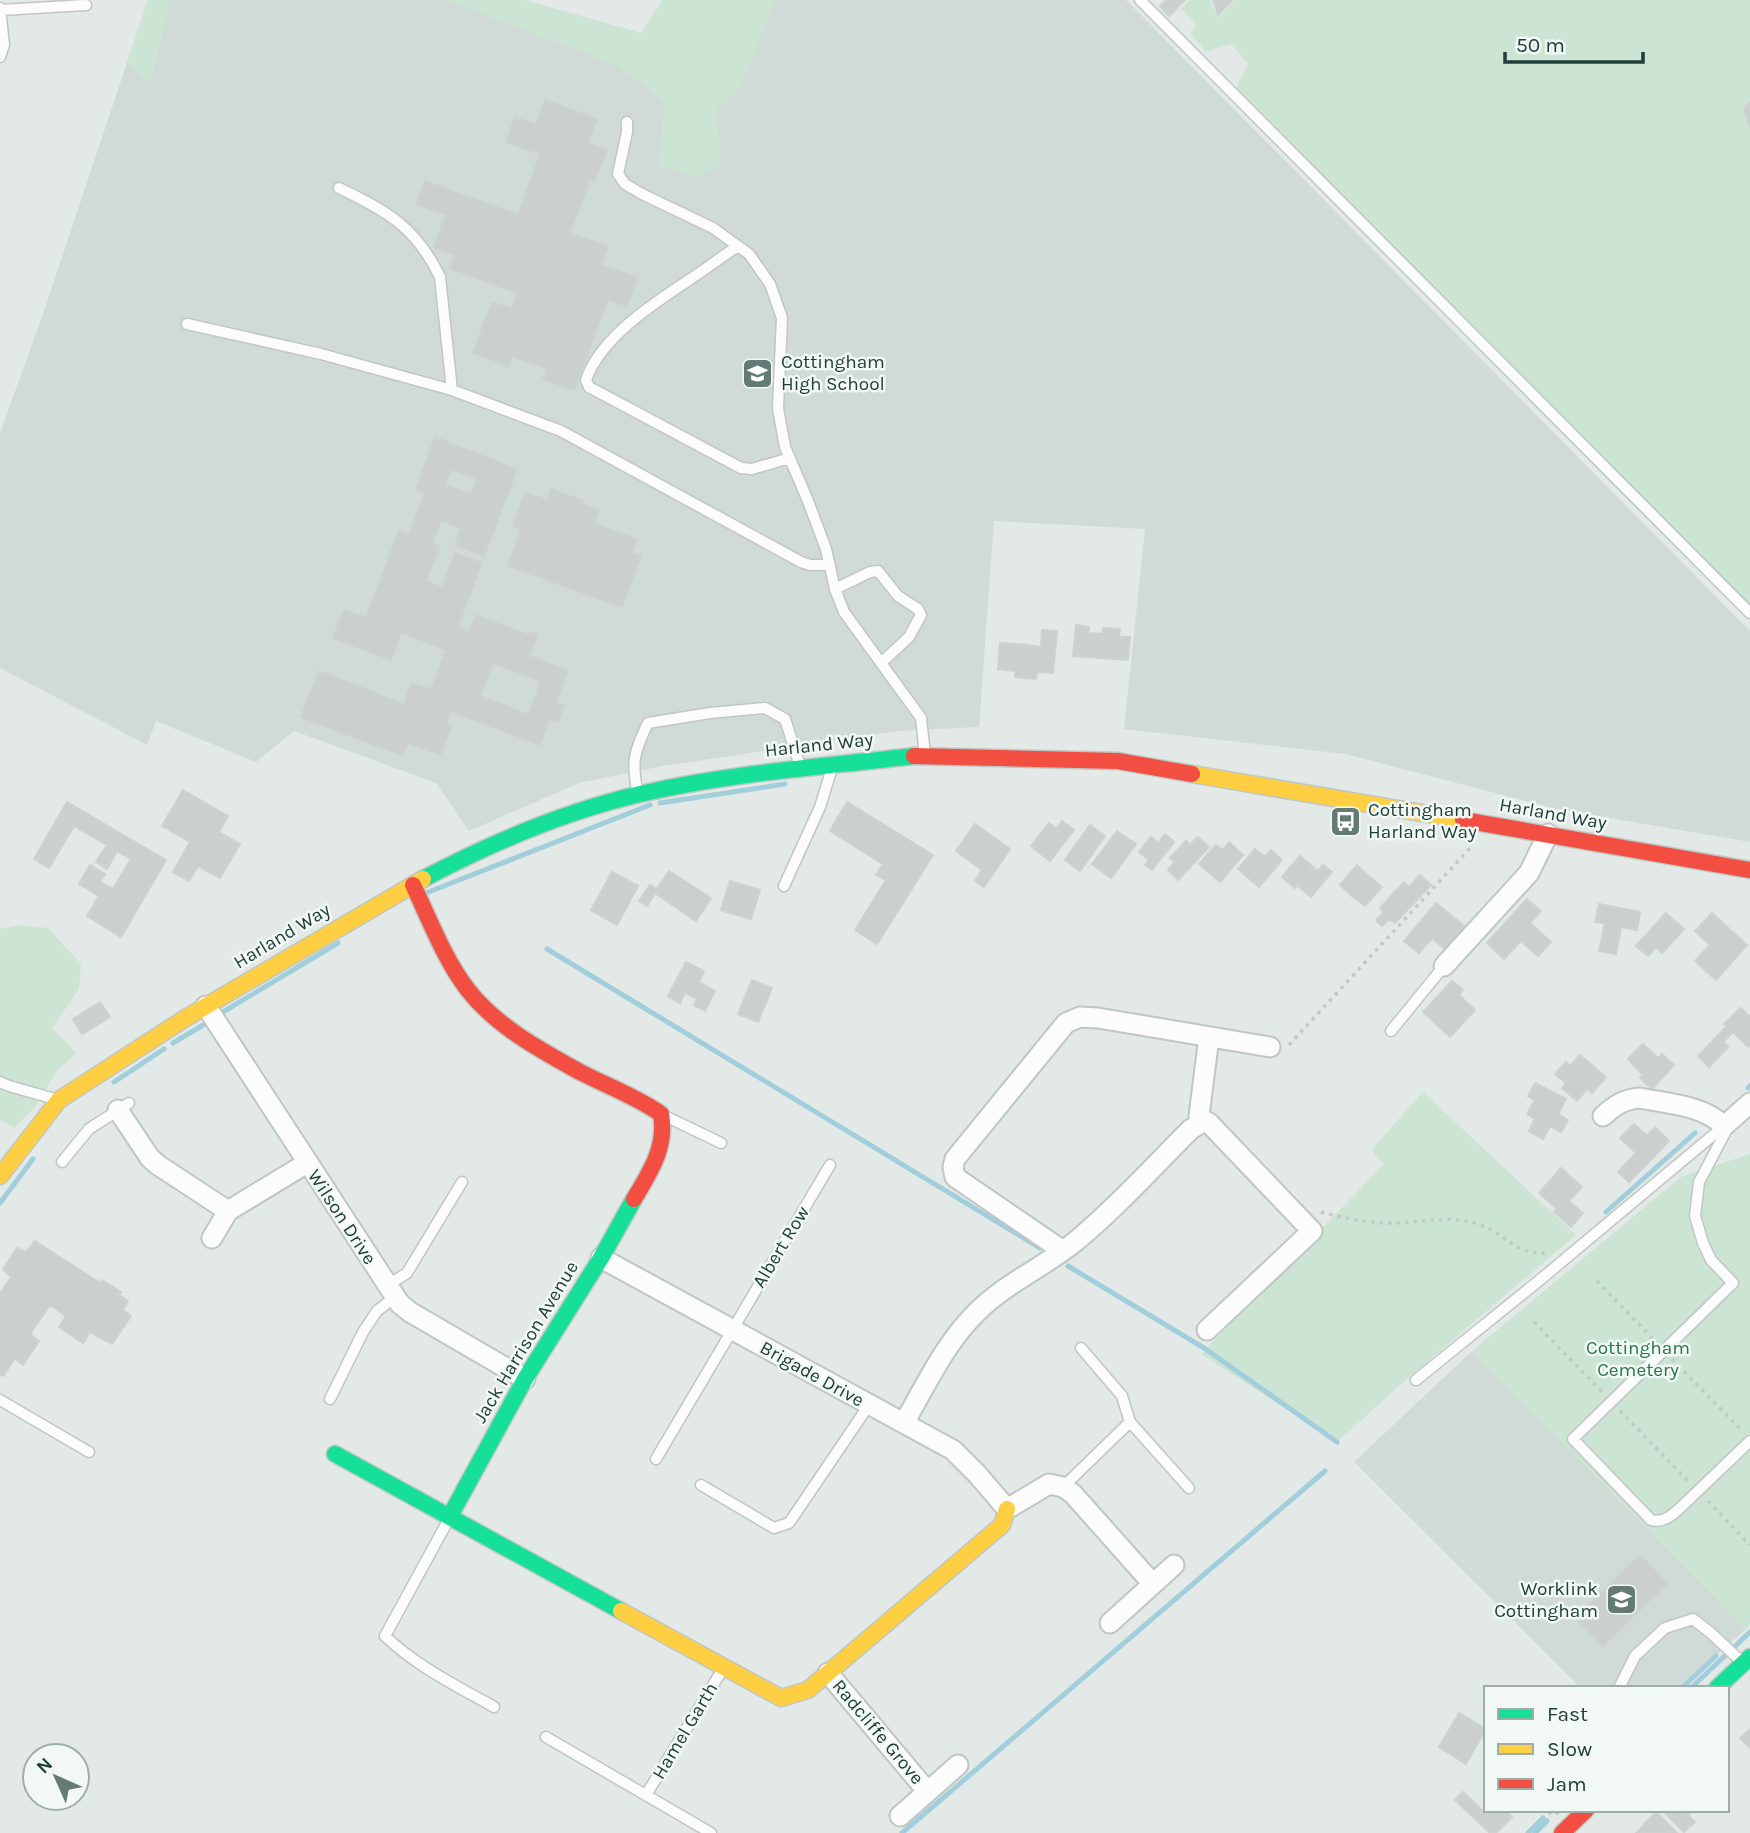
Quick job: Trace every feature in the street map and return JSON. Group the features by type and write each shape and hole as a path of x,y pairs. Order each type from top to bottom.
{"main road":[{"name":"Harland Way","path":"0,1176 59,1100 206,1006 413,885 466,856 568,816 638,794 720,778 925,755 1118,761 1750,870"},
{"path":"413,885 461,979 501,1023 538,1047 661,1114"},
{"name":"Jack Harrison Avenue","path":"450,1516 525,1379 601,1258 661,1149 664,1126 661,1114"},
{"path":"335,1454 781,1698 808,1690 1002,1525 1007,1509"},
{"path":"1719,1686 1747,1660"},
{"path":"1562,1833 1584,1812"}],"street":[{"path":"1444,965 1529,873 1548,834"},
{"name":"Wilson Drive","path":"206,1006 391,1291 410,1312 525,1379"},
{"path":"1063,1251 955,1177 953,1167 955,1159 1066,1023 1080,1017 1098,1018 1270,1047"},
{"path":"1200,1124 1209,1037"},
{"path":"1602,1115 1615,1105 1640,1098 1703,1112 1716,1118 1724,1126 1750,1103"},
{"path":"123,1107 158,1166 228,1211"},
{"path":"904,1423 949,1346 991,1298 1078,1240 1200,1124 1209,1122 1312,1231 1207,1330"},
{"path":"212,1238 228,1211 307,1163"},
{"name":"Brigade Drive","path":"601,1258 953,1450 1007,1509"},
{"path":"1007,1509 1049,1484 1063,1487 1073,1494 1153,1584"},
{"path":"1110,1623 1174,1565"},
{"name":"Radcliffe Grove","path":"828,1673 927,1791"},
{"name":"Radcliffe Grove","path":"900,1816 958,1765"}],"lane":[{"path":"1145,1 1750,613"},
{"path":"0,57 4,46 0,9 86,5"},
{"path":"627,122 618,174 621,180 642,194 713,228 749,254 771,285 782,318 778,408 785,447 808,501 830,565 835,589 845,611 921,718 925,755"},
{"path":"339,188 393,217 421,245 432,262 440,277 452,390"},
{"path":"738,246 662,296 631,320 614,337 588,372 586,380 589,387 741,468 752,469 790,458"},
{"path":"187,324 321,354 452,390 561,431 801,562 830,565"},
{"path":"835,589 870,572 878,571 903,601 918,609 921,615 909,637 881,663"},
{"path":"638,794 633,771 637,744 648,723 710,712 765,708 785,719 801,768"},
{"path":"784,886 820,807 834,765"},
{"path":"1391,1031 1444,965"},
{"path":"0,1082 59,1100"},
{"path":"62,1162 89,1129 123,1107"},
{"path":"661,1114 722,1143"},
{"path":"1416,1380 1724,1126"},
{"path":"1724,1126 1725,1133 1699,1182 1695,1216 1711,1261 1733,1283 1573,1439 1651,1520 1657,1521 1671,1516 1750,1441"},
{"name":"Albert Row","path":"656,1460 830,1165"},
{"path":"330,1399 363,1332 407,1273 462,1182"},
{"path":"1081,1348 1122,1396 1130,1422 1189,1488"},
{"path":"0,1400 89,1452"},
{"path":"701,1485 774,1528 789,1523 869,1405"},
{"path":"1063,1487 1130,1422"},
{"path":"450,1516 386,1636 396,1647 435,1674 494,1707"},
{"path":"1620,1686 1635,1656 1665,1628 1693,1619 1747,1660"},
{"name":"Hamel Garth","path":"646,1795 724,1667"},
{"name":"Hamel Garth","path":"546,1737 711,1833"}],"path":[{"path":"1270,1047 1289,1046 1492,825"},
{"path":"1285,1203 1351,1219 1390,1223 1456,1220 1481,1225 1532,1254 1575,1251"},
{"path":"1534,1322 1750,1545"}],"shaded area":[{"name":"Cottingham High School","path":"148,0 524,0 721,56 738,0 1126,0 1750,631 1750,842 1557,809 1345,754 1124,729 1145,529 994,521 979,727 898,731 663,766 579,783 469,831 436,783 294,731 256,762 156,721 147,745 0,668 0,433 43,314"},
{"path":"1472,1351 1746,1629 1681,1686 1579,1686 1354,1462"}],"green space":[{"path":"148,0 170,0 151,82 127,64"},
{"path":"446,0 524,0 641,33 662,0 775,0 740,88 716,111 722,164 696,178 659,166 664,102 619,66"},
{"path":"1189,0 1210,0 1218,18 1236,0 1750,0 1750,607 1236,88 1248,64 1231,44 1206,52 1191,34 1196,23 1181,9"},
{"path":"20,925 48,928 81,964 79,989 52,1028 77,1053 58,1069 34,1108 14,1128 0,1120 0,929"},
{"path":"1423,1092 1576,1235 1337,1442 1201,1354 1384,1164 1371,1150"},
{"name":"Cottingham Cemetery","path":"1750,1154 1750,1625 1746,1629 1472,1351 1681,1177"}],"building":[{"path":"1166,0 1185,0 1169,16 1160,6"},
{"path":"1213,0 1233,0 1218,15"},
{"path":"545,100 597,119 588,143 607,150 595,181 590,179 570,233 608,247 601,265 637,278 627,306 608,299 574,390 543,379 547,369 512,356 509,366 473,353 492,302 512,309 517,293 450,268 455,255 434,247 446,215 417,204 425,181 518,215 540,154 506,142 515,117 536,125"},
{"path":"1750,102 1750,127 1744,108"},
{"path":"435,437 517,469 484,556 455,545 461,528 441,520 432,543 440,546 426,581 442,588 455,553 482,563 457,628 469,632 476,615 528,635 530,632 538,635 529,656 568,671 556,702 564,705 558,721 550,718 540,745 451,711 446,723 452,725 440,755 408,743 403,756 301,717 319,671 404,704 411,683 431,690 446,650 401,632 391,660 333,638 344,610 366,618 399,531 409,535 425,493 416,489","holes":["451,469 477,479 471,495 445,485","493,663 541,681 529,715 480,696"]},
{"path":"551,489 584,501 583,504 599,510 594,524 637,539 632,552 641,555 622,607 508,566 521,529 513,526 525,492 547,500"},
{"path":"1076,625 1089,627 1089,633 1102,634 1100,658 1073,656"},
{"path":"1103,628 1120,629 1119,637 1130,637 1128,660 1100,658"},
{"path":"1042,630 1057,631 1053,673 1037,672 1036,679 1024,678 1027,645 1041,647"},
{"path":"1000,643 1027,645 1024,678 1015,677 1015,671 998,669"},
{"path":"183,790 228,816 219,832 240,844 220,878 198,866 189,881 173,872 190,842 162,826"},
{"path":"67,802 166,860 121,937 87,916 99,896 79,884 90,865 105,874 100,882 113,889 131,859 117,851 107,869 96,862 107,845 74,826 49,868 34,859"},
{"path":"847,802 933,855 877,944 855,930 886,880 876,875 883,864 830,831"},
{"path":"1062,821 1074,830 1050,861 1031,846 1049,823 1056,829"},
{"path":"975,824 1010,849 984,887 975,881 982,870 956,851"},
{"path":"1090,825 1105,836 1080,871 1065,860"},
{"path":"1117,831 1136,844 1111,878 1092,864"},
{"path":"1165,834 1174,842 1152,870 1145,865 1149,860 1139,852 1151,837 1158,843"},
{"path":"1198,837 1209,847 1178,880 1168,870 1175,862 1170,858 1186,841 1190,845"},
{"path":"1229,842 1243,855 1220,882 1199,864 1216,845 1223,850"},
{"path":"1255,849 1265,857 1271,850 1282,860 1259,887 1238,869"},
{"path":"1300,856 1313,867 1295,888 1282,877"},
{"path":"1323,865 1332,872 1311,897 1297,885 1313,867 1318,871"},
{"path":"1357,865 1369,876 1352,896 1340,885"},
{"path":"669,871 711,898 696,921 655,893 647,906 639,901 650,885 657,889"},
{"path":"612,872 638,886 617,925 591,910"},
{"path":"1420,875 1431,885 1395,923 1389,919 1382,926 1376,920 1384,912 1380,908 1404,882 1409,887"},
{"path":"1369,876 1382,887 1365,906 1352,896"},
{"path":"730,881 760,890 751,919 721,910"},
{"path":"1527,899 1541,911 1530,923 1551,942 1538,956 1521,941 1504,959 1487,943"},
{"path":"1436,903 1464,926 1445,949 1432,938 1419,953 1404,941"},
{"path":"1599,904 1640,912 1637,930 1621,927 1616,954 1599,951 1605,923 1595,922"},
{"path":"1666,913 1684,929 1662,953 1656,947 1648,956 1636,946"},
{"path":"1712,913 1747,945 1716,980 1695,961 1710,945 1695,931"},
{"path":"686,962 704,971 699,982 715,991 705,1011 694,1005 697,999 685,993 680,1003 668,996"},
{"path":"752,980 772,988 758,1022 738,1014"},
{"path":"1452,981 1463,990 1459,995 1475,1010 1450,1037 1423,1012"},
{"path":"100,1002 110,1017 82,1034 73,1019"},
{"path":"1741,1008 1750,1017 1750,1045 1748,1047 1733,1032 1723,1042 1728,1047 1709,1067 1698,1056"},
{"path":"1643,1044 1658,1058 1662,1054 1674,1065 1652,1089 1640,1078 1643,1075 1628,1059"},
{"path":"1580,1055 1606,1077 1592,1093 1587,1089 1577,1101 1562,1088 1566,1083 1555,1074 1566,1062 1570,1066"},
{"path":"1535,1083 1566,1099 1558,1114 1568,1120 1561,1132 1550,1126 1543,1139 1529,1131 1535,1119 1527,1114 1535,1100 1528,1096"},
{"path":"1634,1124 1647,1136 1655,1127 1669,1141 1629,1182 1618,1172 1636,1153 1620,1138"},
{"path":"1561,1168 1582,1187 1569,1201 1583,1213 1571,1227 1554,1212 1557,1209 1539,1193"},
{"path":"35,1241 100,1283 102,1280 121,1292 119,1295 128,1301 123,1310 131,1316 112,1344 90,1332 83,1343 59,1327 66,1316 50,1305 30,1334 39,1341 23,1365 15,1358 3,1376 0,1374 0,1294 11,1277 3,1269 17,1248 26,1252"},
{"path":"1640,1555 1667,1583 1603,1646 1576,1618"},
{"path":"1459,1713 1484,1728 1466,1764 1439,1747"},
{"path":"1750,1729 1750,1748 1740,1738"},
{"path":"1463,1792 1484,1812 1507,1812 1512,1817 1496,1833 1490,1833 1455,1800"},
{"path":"1656,1812 1677,1833 1636,1833"},
{"path":"1664,1812 1691,1812 1688,1815 1695,1822 1684,1832"}],"waterway":[{"path":"660,803 785,784"},
{"path":"426,893 650,805"},
{"path":"218,1015 338,943"},
{"path":"547,949 1040,1248"},
{"path":"173,1043 210,1021"},
{"path":"114,1082 164,1049"},
{"path":"1606,1212 1695,1133"},
{"path":"0,1203 33,1159"},
{"path":"1068,1266 1204,1348 1337,1442"},
{"path":"902,1833 1325,1471"},
{"path":"1693,1686 1750,1632"},
{"path":"1684,1686 1716,1656"},
{"path":"1528,1833 1543,1818"},
{"path":"1535,1833 1547,1821"}],"traffic: fast":[{"path":"423,879 474,853 529,830 612,801 742,776 914,756"},
{"path":"450,1516 525,1379 601,1258 634,1199"},
{"path":"335,1454 621,1611"},
{"path":"1719,1686 1750,1657"}],"traffic: slow":[{"path":"1192,774 1463,820"},
{"path":"0,1176 59,1100 184,1019 423,879"},
{"path":"621,1611 781,1698 808,1690 1002,1525 1007,1509"}],"traffic: jam":[{"path":"914,756 1118,761 1192,774"},
{"path":"1463,820 1750,870"},
{"path":"413,885 452,965 479,1003 505,1026 550,1055 661,1114 662,1137 656,1159 634,1199"},
{"path":"1562,1833 1584,1812"}],"place":[{"name":"Cottingham High School","path":"758,373"},
{"name":"Cottingham Harland Way","path":"1345,821"},
{"name":"Worklink Cottingham","path":"1621,1600"}]}
